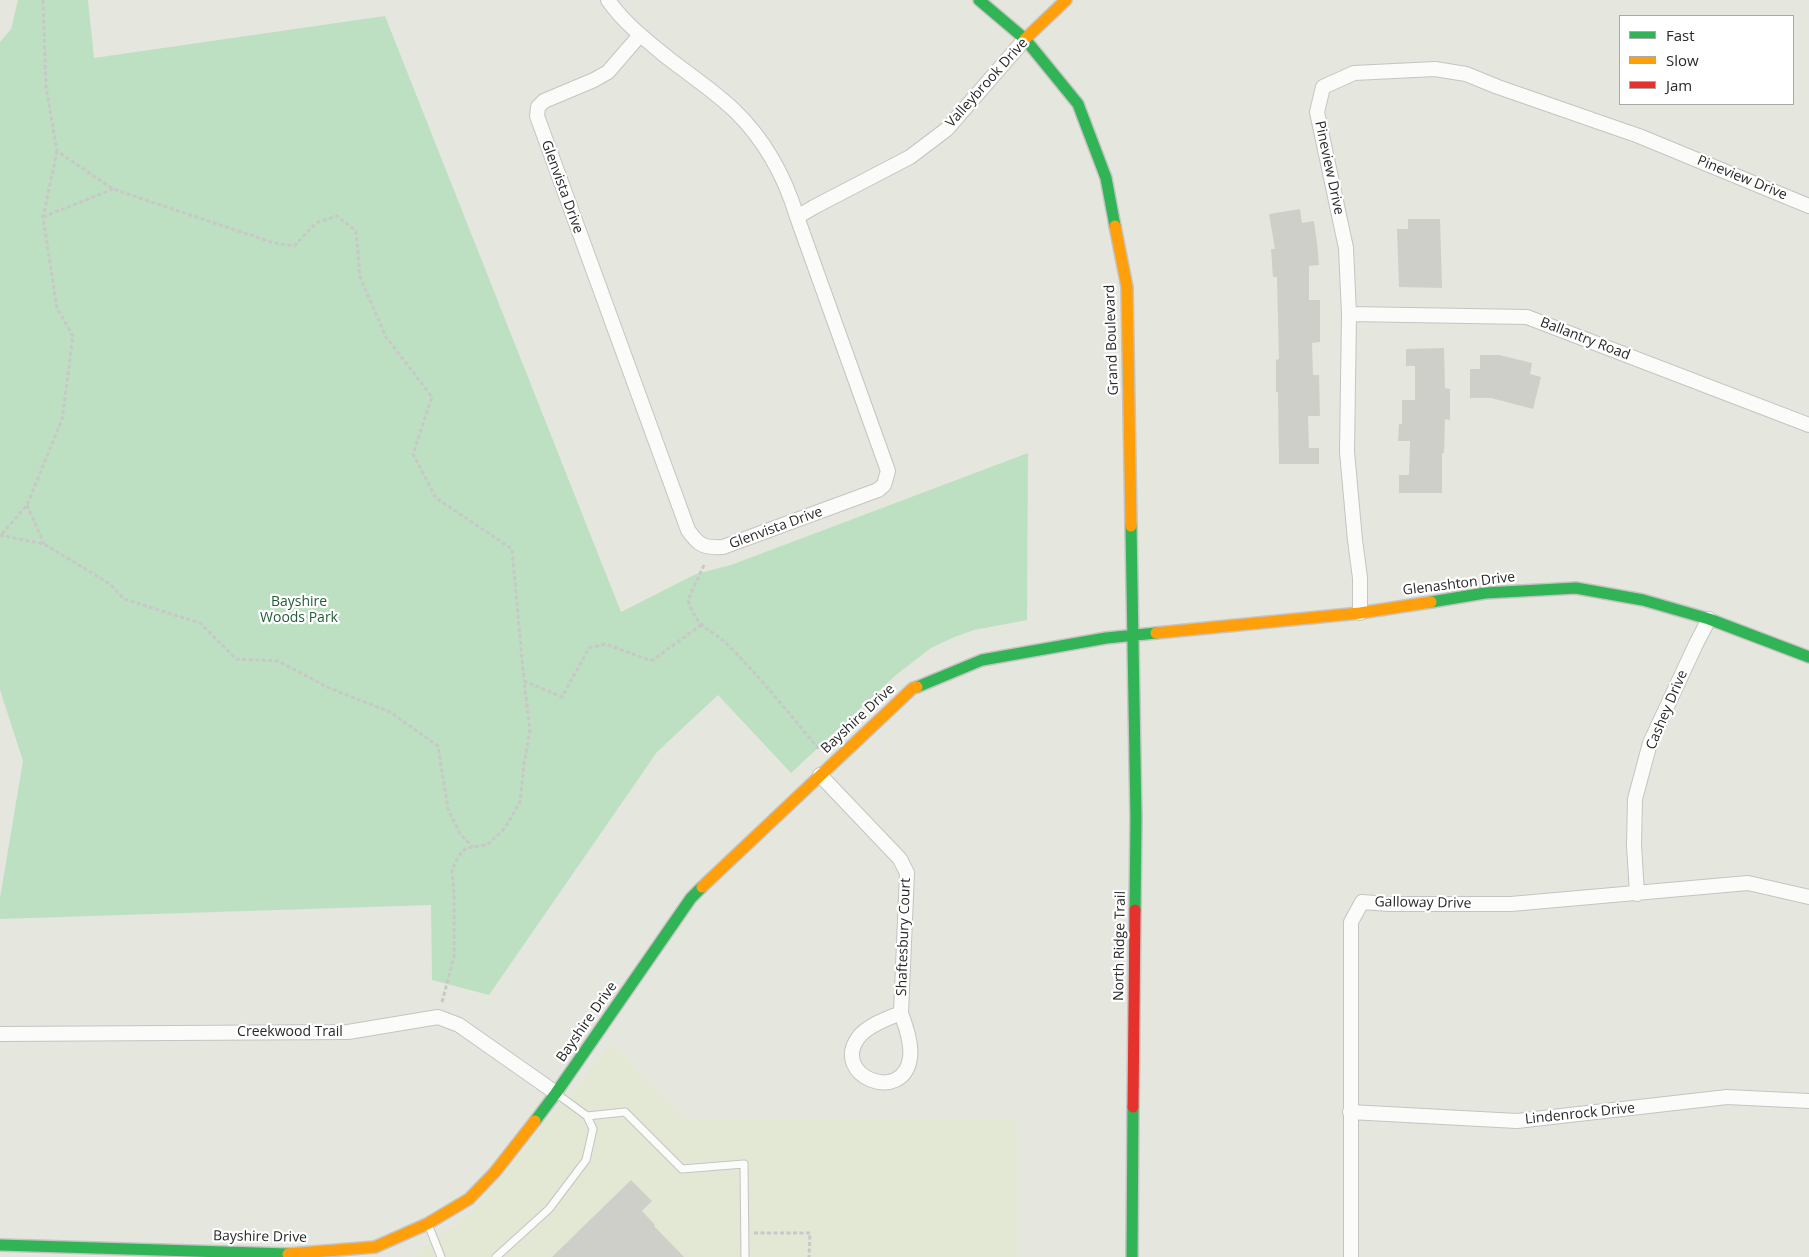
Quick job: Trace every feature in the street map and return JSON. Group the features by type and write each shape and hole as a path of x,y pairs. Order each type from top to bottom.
{"street":[{"name":"Glenvista Drive","path":"608,0 618,14 640,35 734,110 761,142 790,192 797,217 888,471 884,485 872,493 723,547 709,548 696,542 688,530 537,116 538,107 544,101 594,80 608,72 640,35"},
{"name":"Grand Boulevard","path":"980,0 1025,39 1078,104 1106,178 1127,287 1134,636"},
{"name":"Valleybrook Drive","path":"797,217 910,157 940,134 1025,39 1066,0"},
{"name":"Pineview Drive","path":"1360,613 1360,578 1354,540 1347,452 1349,314 1346,248 1317,112 1323,87 1354,72 1435,70 1466,74 1639,136 1809,206"},
{"name":"Ballantry Road","path":"1349,314 1527,317 1809,426"},
{"name":"Glenashton Drive","path":"1134,636 1360,613 1485,593 1576,588 1643,600 1710,619 1809,657"},
{"name":"Cashey Drive","path":"1637,894 1634,845 1635,799 1650,743 1696,644 1710,619"},
{"name":"Bayshire Drive","path":"0,1245 298,1254 375,1247 428,1224 469,1199 495,1172 556,1093 691,898 913,688 982,660 1106,638 1134,636"},
{"name":"North Ridge Trail","path":"1132,1257 1136,819 1134,636"},
{"name":"Shaftesbury Court","path":"820,775 900,859 907,873 901,1013 906,1029 910,1058 907,1068 893,1081 884,1083 866,1079 854,1064 854,1046 858,1037 883,1020 901,1013"},
{"name":"Galloway Drive","path":"1351,1257 1351,922 1362,902 1388,904 1511,904 1748,883 1809,896"},
{"name":"Creekwood Trail","path":"0,1034 348,1032 438,1017 459,1025 556,1093"},
{"name":"Lindenrock Drive","path":"1350,1112 1517,1121 1727,1098 1809,1101"}],"lane":[{"path":"496,1257 549,1209 586,1160 594,1129 587,1116 556,1093"},
{"path":"587,1116 624,1112 682,1168 744,1164 745,1257"},
{"path":"428,1224 441,1257"}],"path":[{"path":"42,0 46,87 56,151 43,218 57,308 73,336 62,420 27,504 1,534 44,544 110,584 124,598 200,623 236,659 278,661 329,688 390,712 438,746 448,810 460,834 473,847"},
{"path":"56,151 113,189 274,243 294,246 316,223 337,216 356,231 360,277 386,337 432,397 413,454 436,498 512,549 530,730 520,802 505,828 487,845 466,848 458,857 452,870 454,957 442,1002"},
{"path":"43,218 113,189"},
{"path":"27,504 44,544"},
{"path":"704,565 688,600 693,615 701,626 729,645 819,749"},
{"path":"524,681 562,697 589,648 605,644 653,660 701,626"},
{"path":"745,1233 810,1233 809,1257"}],"shaded area":[{"path":"612,1043 686,1120 1016,1119 1016,1257 416,1257 416,1253 468,1216"}],"green space":[{"name":"Bayshire Woods Park","path":"18,0 88,0 94,58 385,16 621,612 696,574 731,565 1028,453 1027,620 974,630 931,648 896,675 791,773 718,695 657,752 489,995 432,980 431,905 0,919 0,898 23,761 0,690 0,42 11,29"}],"building":[{"path":"1300,209 1302,223 1314,221 1319,265 1309,266 1309,300 1320,300 1320,342 1312,343 1313,375 1319,375 1320,416 1308,416 1309,448 1319,448 1319,464 1279,464 1278,392 1276,392 1276,360 1279,359 1277,277 1273,277 1271,249 1275,249 1269,214"},
{"path":"1408,219 1440,219 1442,288 1399,287 1397,229 1408,229"},
{"path":"1444,348 1445,388 1450,389 1450,420 1445,419 1444,453 1442,453 1442,493 1399,493 1399,475 1409,475 1410,441 1398,441 1399,424 1402,424 1402,400 1415,400 1415,366 1406,366 1406,349"},
{"path":"1480,355 1499,355 1532,363 1530,374 1541,377 1533,409 1491,398 1470,398 1470,369 1480,369"},
{"path":"631,1180 652,1201 642,1211 684,1257 552,1257"}],"traffic: fast":[{"path":"979,0 1025,39 1078,104 1106,178 1115,226"},
{"path":"1131,526 1136,819 1135,910"},
{"path":"1431,602 1485,593 1576,588 1643,600 1709,619 1809,657"},
{"path":"917,687 982,660 1106,638 1156,633"},
{"path":"535,1121 691,898 702,887"},
{"path":"1132,1257 1133,1107"},
{"path":"0,1245 288,1254"}],"traffic: slow":[{"path":"1025,39 1066,0"},
{"path":"1115,226 1127,287 1131,526"},
{"path":"1156,633 1360,613 1431,602"},
{"path":"702,887 913,688 917,687"},
{"path":"288,1254 375,1247 427,1224 469,1199 495,1172 535,1121"}],"traffic: jam":[{"path":"1133,1107 1135,910"}]}
